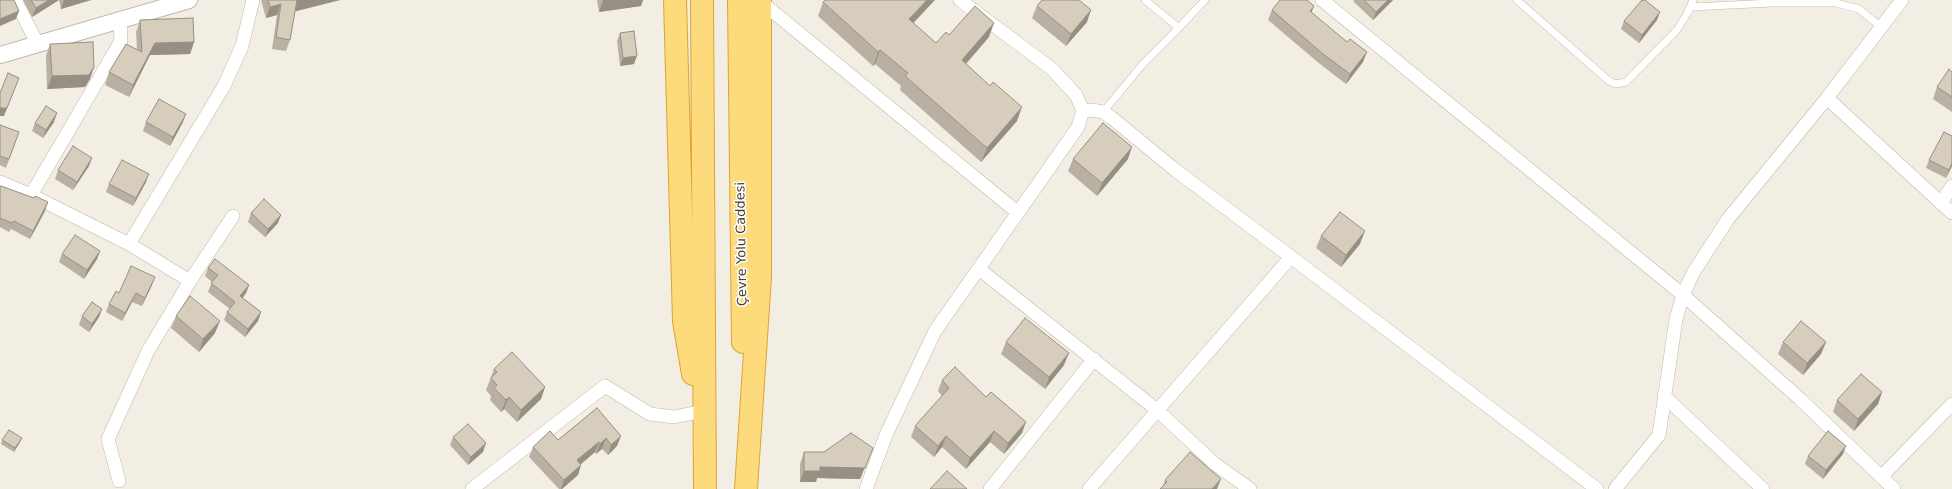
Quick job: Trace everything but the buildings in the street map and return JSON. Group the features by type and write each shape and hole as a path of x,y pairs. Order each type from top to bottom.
{"highway":[{"path":"675,0 684,321 704,440"},
{"path":"702,0 705,489"},
{"name":"Çevre Yolu Caddesi","path":"745,489 753,0"}],"street":[{"path":"15,0 37,43"},
{"path":"0,55 189,0"},
{"path":"129,244 224,86 242,46 253,0"},
{"path":"753,0 1017,212"},
{"path":"866,489 886,435 935,331 1078,127 1083,111 1076,95 1052,69 960,0"},
{"path":"1322,0 1683,295 1800,399 1894,489"},
{"path":"1615,489 1659,435 1676,319 1683,295 1693,273 1728,219 1826,98 1902,0"},
{"path":"31,195 121,41 120,19"},
{"path":"1826,98 1952,213"},
{"path":"1083,111 1092,110 1103,112 1174,169 1597,489"},
{"path":"0,182 31,195 129,244 190,281"},
{"path":"1941,203 1952,186"},
{"path":"119,481 108,439 148,351 190,281 233,216"},
{"path":"1089,489 1291,257"},
{"path":"979,269 1157,410 1215,464 1250,489"},
{"path":"990,489 1094,359"},
{"path":"472,489 605,386 650,414 674,417 699,412"},
{"path":"1664,396 1763,489"},
{"path":"1881,477 1952,404"}],"lane":[{"path":"1145,0 1179,28"},
{"path":"1103,112 1143,64 1205,0"},
{"path":"1518,0 1603,76 1616,84 1626,82 1677,30 1692,3 1836,3 1859,9 1881,27"}]}
